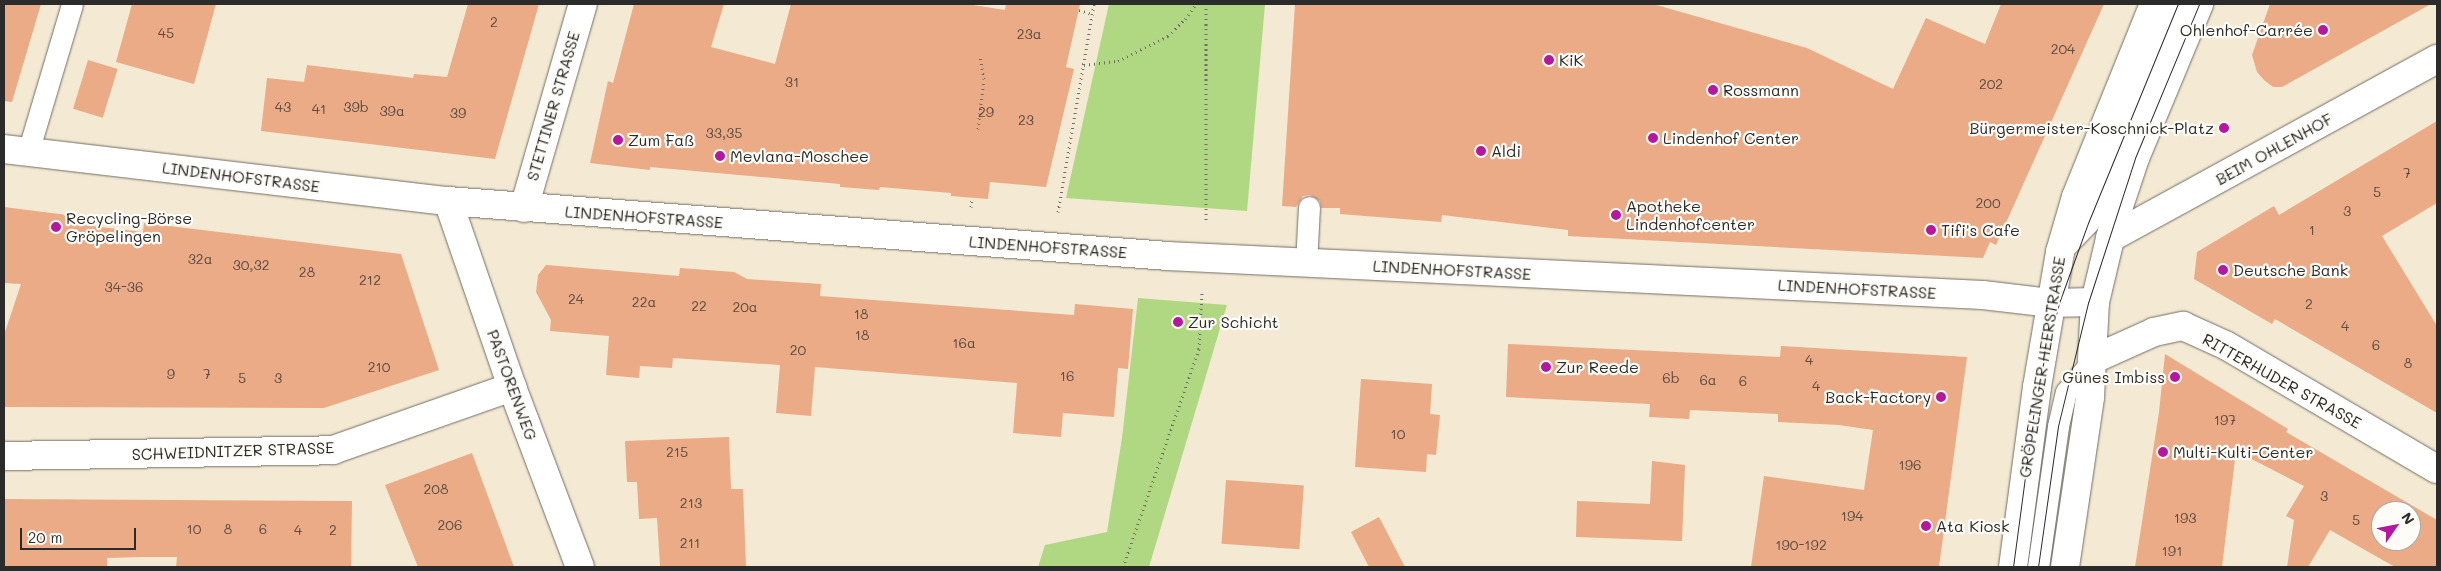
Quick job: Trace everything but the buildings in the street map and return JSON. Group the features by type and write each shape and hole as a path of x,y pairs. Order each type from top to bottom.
{"street":[{"name":"STETTINER STRASSE","path":"524,208 583,4"},
{"name":"GRÖPELINGER HEERSTRASSE","path":"2013,567 2050,303 2060,252 2076,197 2154,4"},
{"path":"2065,567 2090,397 2094,359 2095,302 2110,238 2135,158 2199,4"},
{"name":"BEIM OHLENHOF","path":"2110,238 2437,59"},
{"name":"LINDENHOFSTRASSE","path":"16,150 448,202 1053,248 1306,264 1983,295 2050,303 2095,302"},
{"name":"PASTORENWEG","path":"448,202 512,387 580,567"},
{"name":"RITTERHUDER STRASSE","path":"2094,359 2154,332 2183,326 2227,346 2437,469"},
{"name":"SCHWEIDNITZER STRASSE","path":"4,456 333,450 512,387"}],"lane":[{"path":"16,150 72,4"},
{"path":"2060,252 2088,223 2178,4"},
{"path":"1306,264 1309,207"},
{"path":"2038,567 2058,426 2066,392 2094,359"}],"path":[{"path":"1053,248 1061,188 1094,4"},
{"path":"1084,65 1118,62 1168,36 1185,19 1196,4"},
{"path":"1123,567 1199,349 1207,198 1206,4"},
{"path":"1079,10 1092,14"},
{"path":"978,129 984,79 980,57"}],"green space":[{"path":"1109,4 1265,4 1247,211 1066,198"},
{"path":"1138,298 1227,305 1149,567 1038,567 1045,545 1107,532 1122,438"}],"tram line":[{"path":"2013,567 2037,387 2059,303 2088,223 2178,4"},
{"path":"2038,567 2058,426 2088,303 2135,158 2199,4"}],"place":[{"name":"Ohlenhof-Carrée","path":"2323,30"},
{"name":"KiK","path":"1549,60"},
{"name":"Rossmann","path":"1713,90"},
{"name":"Bürgermeister-Koschnick-Platz","path":"2224,128"},
{"name":"Lindenhof Center","path":"1653,138"},
{"name":"Zum Faß","path":"618,140"},
{"name":"Aldi","path":"1481,151"},
{"name":"Mevlana-Moschee","path":"720,156"},
{"name":"Apotheke Lindenhofcenter","path":"1616,215"},
{"name":"Recycling-Börse Gröpelingen","path":"56,227"},
{"name":"Tifi's Cafe","path":"1931,230"},
{"name":"Deutsche Bank","path":"2223,270"},
{"name":"Zur Schicht","path":"1178,322"},
{"name":"Zur Reede","path":"1546,367"},
{"name":"Günes Imbiss","path":"2175,377"},
{"name":"Back-Factory","path":"1941,397"},
{"name":"Multi-Kulti-Center","path":"2163,452"},
{"name":"Ata Kiosk","path":"1926,526"}]}
